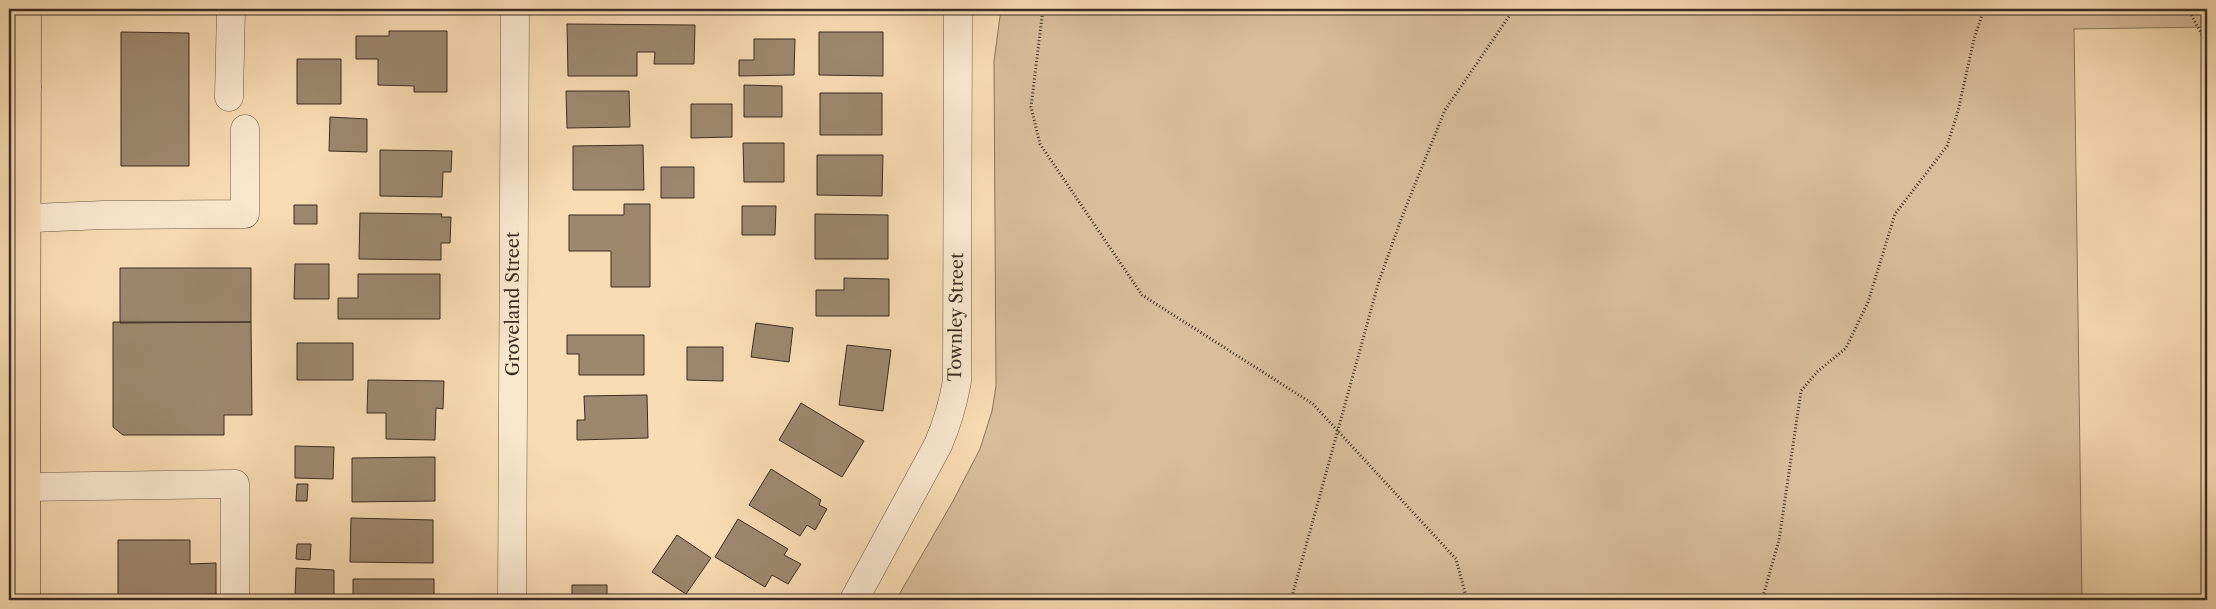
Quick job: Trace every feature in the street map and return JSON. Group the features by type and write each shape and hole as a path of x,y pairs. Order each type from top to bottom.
{"main road":[{"path":"20,584 25,487 17,456 18,88 27,9"}],"street":[{"path":"229,97 231,9"},
{"name":"Groveland Street","path":"512,600 515,9"},
{"name":"Townley Street","path":"854,600 938,445 950,418 954,400 957,381 958,9"},
{"path":"18,220 104,215 244,214 245,129"},
{"path":"25,487 235,484 235,600"}],"path":[{"path":"1043,9 1031,107 1040,144 1142,295 1313,404 1456,559 1467,600"},
{"path":"1291,600 1379,281 1403,214 1445,110 1514,9"},
{"path":"1762,600 1779,540 1801,391 1817,372 1846,348 1868,302 1895,214 1946,146 1958,110 1974,39 1984,9"},
{"path":"2188,9 2207,44"}],"shaded area":[{"path":"1001,9 2207,9 2207,27 2074,29 2082,600 896,600 953,501 980,449 992,411 996,386 994,61"}],"building":[{"path":"567,24 695,25 694,64 654,64 655,52 637,52 637,76 568,76"},
{"path":"389,31 447,31 447,92 414,92 414,86 378,85 378,59 356,59 356,36 389,36"},
{"path":"121,32 189,33 189,166 121,166"},
{"path":"819,32 883,32 883,76 819,75"},
{"path":"754,39 795,39 794,75 739,76 739,60 754,60"},
{"path":"297,59 341,59 341,104 297,104"},
{"path":"744,85 782,86 782,117 744,117"},
{"path":"566,91 629,91 630,127 567,128"},
{"path":"820,93 882,93 882,135 820,135"},
{"path":"691,104 732,104 732,137 691,138"},
{"path":"330,117 367,119 367,152 329,151"},
{"path":"743,143 784,143 784,182 744,182"},
{"path":"643,145 644,190 573,190 573,146"},
{"path":"380,150 452,151 451,172 443,172 442,197 380,196"},
{"path":"817,155 883,155 882,196 817,195"},
{"path":"661,167 694,167 694,198 661,198"},
{"path":"624,204 650,204 650,287 611,287 611,251 569,251 569,215 624,215"},
{"path":"294,205 317,205 317,224 294,224"},
{"path":"742,206 776,206 775,235 742,235"},
{"path":"360,213 442,214 441,217 451,217 450,243 441,243 441,260 359,259"},
{"path":"815,214 888,215 888,259 815,259"},
{"path":"295,264 329,264 329,299 294,299"},
{"path":"120,268 251,268 251,322 120,323"},
{"path":"358,274 440,274 440,319 338,319 338,298 358,298"},
{"path":"844,278 889,279 889,316 816,316 816,290 844,290"},
{"path":"113,322 251,322 252,415 224,415 224,435 123,435 113,427"},
{"path":"756,323 793,328 789,362 751,357"},
{"path":"567,335 644,335 644,375 579,375 579,354 567,354"},
{"path":"297,343 353,343 353,380 297,380"},
{"path":"847,345 891,350 883,411 839,405"},
{"path":"687,347 723,347 723,381 687,380"},
{"path":"368,380 444,381 443,409 436,408 435,440 386,439 386,413 367,413"},
{"path":"647,395 648,438 577,440 577,420 585,420 584,396"},
{"path":"801,403 864,441 842,477 779,440"},
{"path":"295,446 334,447 333,479 295,478"},
{"path":"435,457 435,501 352,502 352,458"},
{"path":"771,469 821,500 819,505 827,509 815,530 807,525 800,536 749,505"},
{"path":"297,484 308,484 307,501 296,501"},
{"path":"351,518 433,520 433,563 350,562"},
{"path":"738,519 788,549 784,555 801,564 788,584 772,575 765,587 715,557"},
{"path":"677,535 711,558 686,594 652,572"},
{"path":"118,540 190,540 190,564 216,563 216,594 189,595 189,600 118,600"},
{"path":"297,544 311,544 310,560 296,559"},
{"path":"296,568 334,570 334,599 295,598"},
{"path":"353,579 434,579 434,600 353,600"},
{"path":"572,585 607,585 607,600 572,600"}]}
